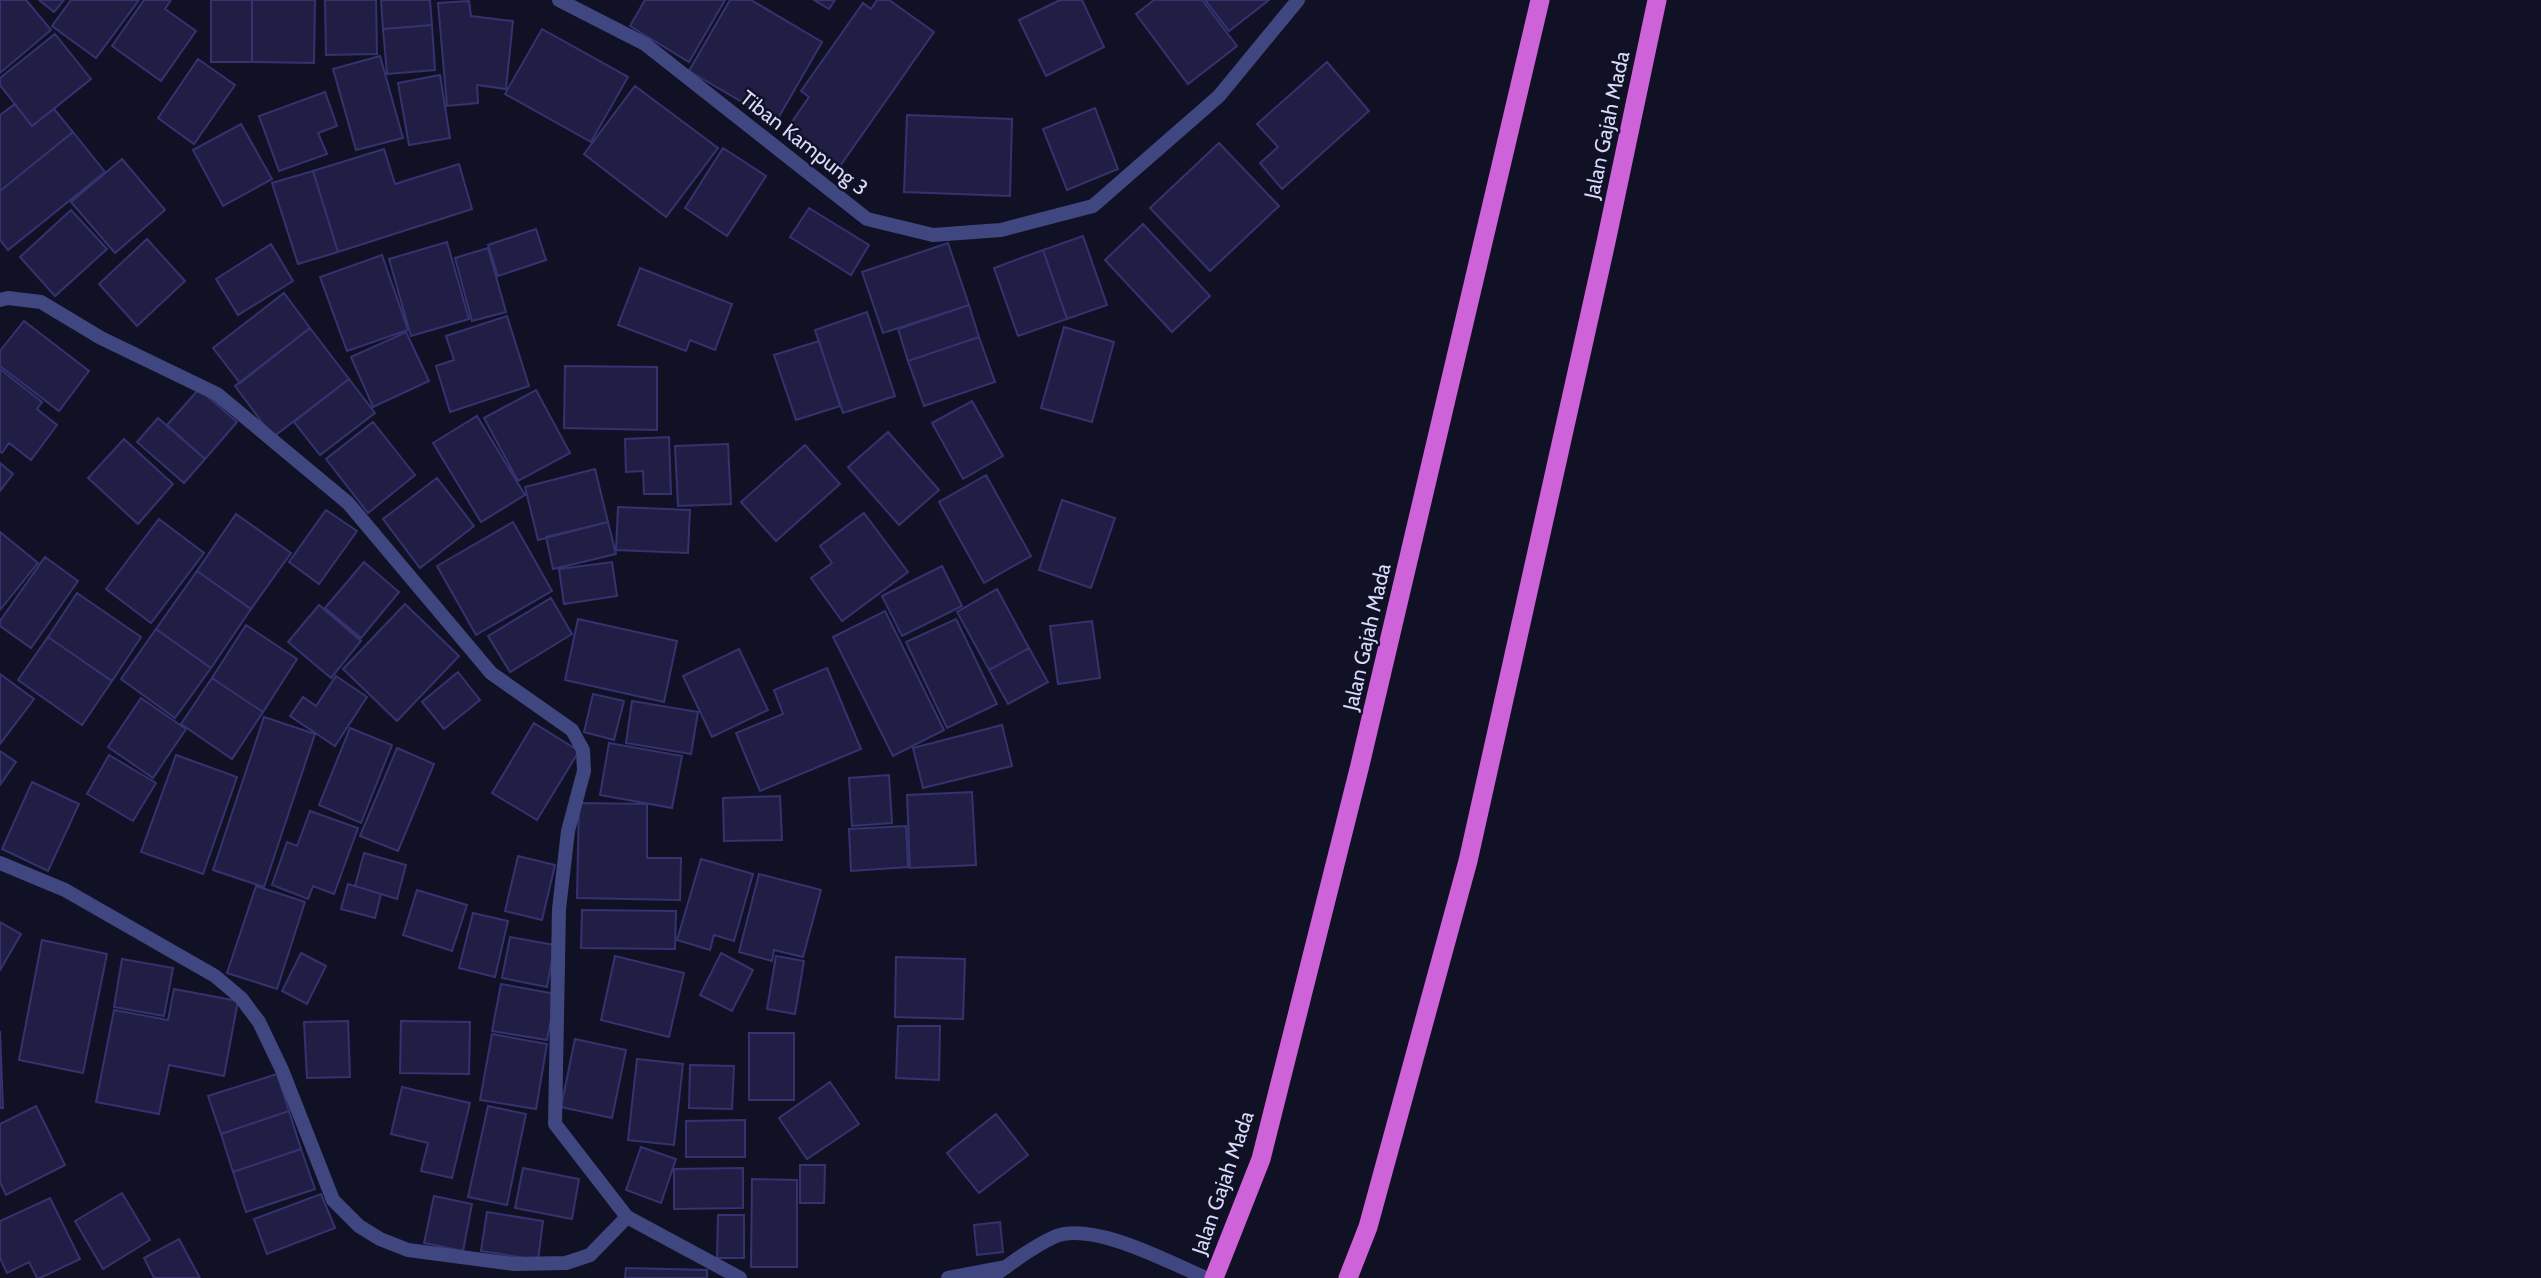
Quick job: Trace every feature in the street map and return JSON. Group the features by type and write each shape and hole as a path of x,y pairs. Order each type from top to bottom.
{"highway":[{"name":"Jalan Gajah Mada","path":"1214,1278 1261,1159 1360,765 1540,0"},
{"name":"Jalan Gajah Mada","path":"1349,1278 1368,1227 1468,861 1609,229 1657,0"}],"street":[{"name":"Tiban Kampung 3","path":"559,0 645,44 867,219 933,235 1001,230 1093,206 1219,96 1298,0"},
{"path":"0,300 8,298 41,302 101,338 217,394 348,503 491,673 572,730 583,750 584,771 568,831 559,909 555,1124 627,1217 740,1278"},
{"path":"0,863 65,890 215,976 241,998 259,1022 282,1070 333,1200 359,1226 380,1239 408,1250 514,1265 566,1263 590,1255 627,1217"},
{"path":"991,1278 1056,1236 1080,1233 1113,1238 1206,1278"},
{"path":"948,1278 1006,1267"}],"building":[{"path":"0,0 26,0 51,30 0,73"},
{"path":"39,0 64,0 54,12"},
{"path":"71,0 139,0 96,58 52,26"},
{"path":"144,0 171,0 165,9 196,31 161,81 112,46"},
{"path":"211,0 252,0 252,62 211,62"},
{"path":"252,0 315,0 314,63 252,62"},
{"path":"325,0 376,0 377,54 326,55"},
{"path":"381,0 430,0 432,25 383,29"},
{"path":"645,0 725,0 689,62 630,26"},
{"path":"730,0 751,0 822,42 776,122 689,71"},
{"path":"814,0 835,0 829,9"},
{"path":"877,0 889,0 934,32 840,166 787,129 809,97 801,91 863,3 871,9"},
{"path":"1060,0 1082,0 1104,47 1046,76 1019,20"},
{"path":"1154,0 1202,0 1237,46 1188,84 1136,14"},
{"path":"1205,0 1269,0 1229,31"},
{"path":"469,1 471,16 513,21 506,89 477,85 478,103 447,106 438,3"},
{"path":"432,25 435,70 387,74 383,29"},
{"path":"542,29 628,77 591,142 505,94"},
{"path":"55,34 91,79 32,126 0,85 0,78"},
{"path":"380,56 403,138 356,150 333,69"},
{"path":"198,59 235,85 194,144 158,118"},
{"path":"1327,62 1369,111 1282,189 1260,163 1278,147 1257,124"},
{"path":"440,75 450,138 409,145 398,83"},
{"path":"635,86 718,148 666,217 584,154"},
{"path":"325,92 337,126 318,133 327,154 279,171 259,116"},
{"path":"15,104 32,126 54,109 73,132 0,191 0,115"},
{"path":"1095,108 1118,169 1067,190 1043,129"},
{"path":"907,115 1012,119 1010,196 904,192"},
{"path":"241,124 272,179 223,206 193,150"},
{"path":"73,132 105,172 8,250 0,240 0,191"},
{"path":"1219,143 1279,206 1210,271 1150,208"},
{"path":"723,148 766,176 727,236 685,208"},
{"path":"384,149 395,184 459,164 472,209 338,252 313,171"},
{"path":"122,159 165,210 115,253 71,202"},
{"path":"313,171 338,252 298,264 272,183"},
{"path":"809,208 869,245 851,275 790,237"},
{"path":"71,210 107,249 55,296 20,257"},
{"path":"1143,224 1210,296 1172,332 1105,260"},
{"path":"536,229 546,260 498,276 488,245"},
{"path":"1083,236 1107,305 1067,319 1043,250"},
{"path":"147,239 185,281 137,326 99,284"},
{"path":"447,242 469,319 411,336 389,259"},
{"path":"948,243 969,305 883,333 862,272"},
{"path":"271,244 293,281 238,315 216,279"},
{"path":"488,248 506,312 472,321 455,258"},
{"path":"1043,250 1067,319 1018,336 994,268"},
{"path":"382,255 408,330 347,351 320,277"},
{"path":"640,268 732,304 715,350 690,340 686,351 618,325"},
{"path":"284,293 310,328 240,383 213,348"},
{"path":"969,305 979,337 908,361 898,329"},
{"path":"867,312 895,396 843,413 815,330"},
{"path":"507,316 529,386 450,412 436,366 454,360 446,336"},
{"path":"24,321 89,371 59,411 0,366 0,351"},
{"path":"1064,327 1114,342 1092,422 1041,408"},
{"path":"310,328 349,379 273,437 235,386"},
{"path":"406,332 429,381 373,407 351,357"},
{"path":"979,337 995,382 924,406 908,361"},
{"path":"819,341 840,406 796,420 774,355"},
{"path":"565,366 657,367 657,430 564,428"},
{"path":"0,369 42,402 37,409 57,425 31,460 9,443 2,453 0,452"},
{"path":"349,379 375,413 320,455 294,422"},
{"path":"199,389 237,422 205,459 167,425"},
{"path":"536,390 570,453 518,481 484,418"},
{"path":"972,401 1003,456 963,479 932,423"},
{"path":"477,416 525,495 481,522 433,443"},
{"path":"158,418 205,459 184,483 137,442"},
{"path":"373,422 415,475 368,513 326,459"},
{"path":"888,432 939,490 899,525 848,467"},
{"path":"669,437 671,494 644,494 643,471 626,472 625,439"},
{"path":"124,439 173,484 138,524 88,478"},
{"path":"728,444 731,504 678,506 675,446"},
{"path":"805,445 840,484 776,541 741,502"},
{"path":"0,463 13,474 0,491"},
{"path":"595,469 608,522 538,540 525,487"},
{"path":"986,475 1031,556 984,583 939,502"},
{"path":"437,478 474,526 420,568 383,519"},
{"path":"1062,500 1115,518 1091,588 1039,570"},
{"path":"618,507 690,510 688,553 616,550"},
{"path":"326,510 357,531 319,584 289,562"},
{"path":"864,513 908,572 842,621 811,578 832,563 820,546"},
{"path":"236,514 291,553 251,609 197,571"},
{"path":"159,519 204,553 151,623 106,589"},
{"path":"513,522 552,591 476,635 437,566"},
{"path":"608,522 616,554 553,569 546,537"},
{"path":"0,532 38,563 0,610"},
{"path":"45,557 78,581 31,648 0,626 0,621"},
{"path":"364,562 399,592 361,638 325,608"},
{"path":"612,562 617,596 564,604 559,569"},
{"path":"942,566 962,606 902,636 882,596"},
{"path":"197,571 251,609 211,668 156,629"},
{"path":"997,589 1029,648 989,670 957,612"},
{"path":"77,593 141,637 112,681 48,637"},
{"path":"551,598 572,634 510,672 488,636"},
{"path":"405,604 459,656 397,721 343,669"},
{"path":"319,605 361,641 331,678 288,642"},
{"path":"885,611 944,730 893,756 833,637"},
{"path":"578,619 677,641 664,702 565,680"},
{"path":"956,619 997,704 947,728 906,642"},
{"path":"1092,621 1100,678 1058,684 1050,626"},
{"path":"246,625 297,659 263,712 212,678"},
{"path":"156,629 211,668 175,718 121,679"},
{"path":"48,637 112,681 82,725 18,680"},
{"path":"1029,648 1048,682 1008,704 989,670"},
{"path":"739,649 768,710 712,737 683,676"},
{"path":"827,668 861,749 760,791 736,733 783,714 774,690"},
{"path":"458,672 480,700 444,729 422,702"},
{"path":"0,674 34,699 0,744"},
{"path":"336,676 367,697 335,746 290,716 303,697 316,706"},
{"path":"212,678 263,712 232,759 181,724"},
{"path":"593,694 624,701 614,740 584,732"},
{"path":"141,698 186,729 153,778 108,747"},
{"path":"632,701 698,712 691,754 626,743"},
{"path":"264,717 315,734 264,887 213,870"},
{"path":"534,723 579,751 537,820 492,793"},
{"path":"1002,725 1012,766 923,788 913,748"},
{"path":"350,728 392,745 361,823 319,805"},
{"path":"609,743 682,756 672,808 600,795"},
{"path":"397,748 434,764 398,851 360,836"},
{"path":"0,751 16,762 0,785"},
{"path":"109,755 156,783 133,821 87,794"},
{"path":"176,755 237,777 203,874 141,852"},
{"path":"889,775 892,823 852,826 849,778"},
{"path":"32,782 79,804 48,871 2,849"},
{"path":"972,792 976,865 910,868 907,795"},
{"path":"780,796 782,840 724,841 723,798"},
{"path":"579,803 647,804 647,858 681,858 680,900 577,898"},
{"path":"310,811 358,828 334,894 313,886 308,899 272,885 287,842 297,846"},
{"path":"906,826 908,867 851,871 849,829"},
{"path":"364,853 406,865 397,899 355,886"},
{"path":"518,856 555,865 542,920 505,911"},
{"path":"701,859 753,874 734,941 714,935 710,950 677,940"},
{"path":"759,874 821,890 803,957 774,950 772,961 739,952"},
{"path":"348,884 381,894 375,918 341,909"},
{"path":"256,886 305,902 277,989 227,973"},
{"path":"417,890 467,905 452,951 403,935"},
{"path":"582,910 676,911 675,949 581,948"},
{"path":"473,913 508,921 495,977 459,968"},
{"path":"0,922 21,934 0,970"},
{"path":"510,937 555,945 547,987 502,978"},
{"path":"42,940 107,954 83,1073 19,1060"},
{"path":"301,953 326,966 307,1004 282,991"},
{"path":"721,953 753,970 732,1011 700,995"},
{"path":"615,956 684,973 669,1037 601,1020"},
{"path":"776,956 804,961 795,1014 767,1009"},
{"path":"896,957 965,959 963,1019 895,1017"},
{"path":"122,959 173,968 164,1016 114,1007"},
{"path":"501,984 556,994 547,1040 492,1031"},
{"path":"174,989 238,1001 224,1076 169,1065 159,1114 96,1102 114,1010 168,1020"},
{"path":"348,1021 350,1077 307,1078 304,1022"},
{"path":"401,1021 470,1022 469,1074 400,1073"},
{"path":"898,1026 940,1026 939,1080 896,1078"},
{"path":"0,1031 3,1108 0,1108"},
{"path":"749,1033 794,1033 794,1100 749,1100"},
{"path":"492,1034 547,1044 536,1109 480,1100"},
{"path":"575,1039 626,1050 612,1118 561,1107"},
{"path":"637,1059 683,1064 674,1145 628,1140"},
{"path":"690,1065 734,1066 732,1109 689,1108"},
{"path":"277,1074 289,1111 221,1134 208,1096"},
{"path":"830,1082 859,1124 807,1159 779,1118"},
{"path":"402,1087 470,1103 452,1178 421,1171 428,1143 391,1134"},
{"path":"36,1106 65,1165 6,1195 0,1182 0,1124"},
{"path":"488,1106 526,1114 507,1205 468,1197"},
{"path":"289,1111 301,1149 233,1172 221,1134"},
{"path":"996,1114 1028,1155 979,1193 947,1153"},
{"path":"745,1120 745,1157 686,1157 686,1121"},
{"path":"641,1147 676,1159 661,1203 626,1190"},
{"path":"301,1149 315,1189 246,1212 233,1172"},
{"path":"800,1165 825,1165 824,1203 800,1203"},
{"path":"523,1168 579,1179 572,1219 515,1208"},
{"path":"743,1168 743,1208 674,1209 674,1169"},
{"path":"752,1179 797,1180 797,1267 751,1267"},
{"path":"122,1193 150,1240 103,1269 75,1221"},
{"path":"321,1194 335,1228 267,1254 254,1219"},
{"path":"434,1196 472,1204 463,1251 424,1243"},
{"path":"50,1198 80,1259 40,1278 37,1278 29,1262 7,1273 0,1258 0,1221"},
{"path":"487,1212 543,1221 538,1260 481,1251"},
{"path":"718,1215 744,1215 744,1258 717,1258"},
{"path":"1000,1222 1003,1252 977,1255 974,1225"},
{"path":"179,1239 200,1278 154,1278 144,1258"},
{"path":"626,1268 707,1270 707,1278 625,1278"}]}
